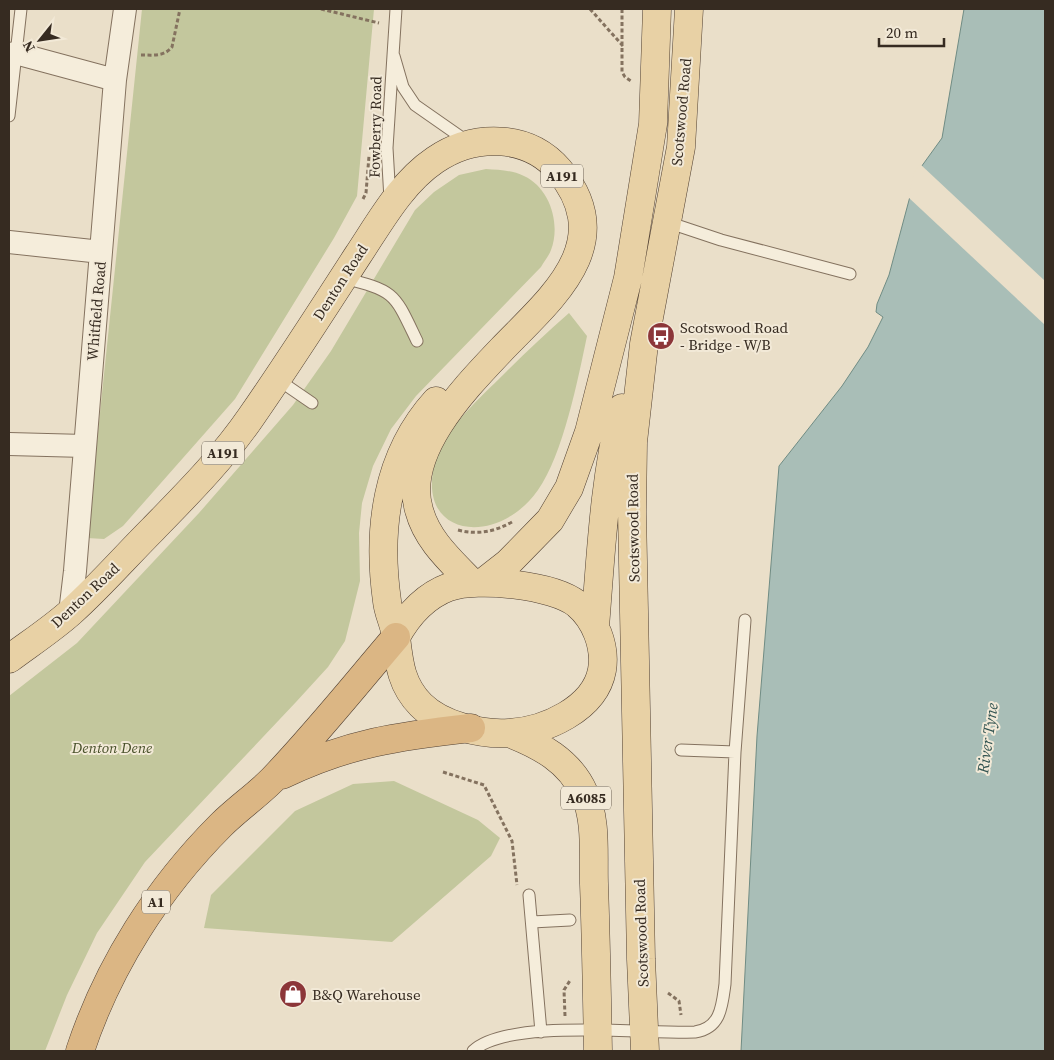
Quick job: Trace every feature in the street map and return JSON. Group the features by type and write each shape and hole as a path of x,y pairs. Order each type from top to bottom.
{"highway":[{"name":"A1","path":"80,1051 109,980 134,933 192,855 222,824 271,781 396,637"},
{"name":"A1","path":"271,781 315,759 358,745 412,734 471,728"}],"main road":[{"path":"478,582 508,563 550,520 569,488 589,432 628,278 653,124 657,9"},
{"name":"Scotswood Road","path":"645,1042 641,959 632,496 633,442 644,344 681,147 689,9"},
{"name":"Denton Road","path":"9,659 70,613 169,512 232,443 277,379 391,206 415,177 433,161 470,143 508,142 540,154 558,169 571,188 580,210 583,237 578,257 568,277 543,309 502,349"},
{"path":"636,705 616,661 598,636 577,604 560,595 505,583 478,582 449,587 431,598 408,618 396,637 400,670 416,700 447,722 471,728 509,733 558,719 584,701 592,692 602,672 598,636 599,551 610,465 627,388 644,344"},
{"name":"A191","path":"478,582 446,556 427,531 418,507 416,484 421,461 445,415 502,349"},
{"name":"A191","path":"396,637 387,605 383,540 384,514 395,468 419,420 435,401 455,383 502,349"},
{"name":"A6085","path":"509,733 530,742 559,759 573,775 585,794 592,833 598,1041"}],"street":[{"name":"Whitfield Road","path":"70,613 115,80 125,9"},
{"path":"12,53 115,80"},
{"path":"9,242 101,252"},
{"path":"9,444 85,446"}],"lane":[{"path":"9,116 12,53 21,9"},
{"name":"Fowberry Road","path":"391,206 387,148 392,47 396,9"},
{"name":"Fowberry Road","path":"392,47 403,87 415,105 470,143"},
{"path":"667,222 721,240 850,274"},
{"path":"343,278 388,291 399,303 417,341"},
{"path":"277,379 312,403"},
{"path":"472,1051 478,1046 498,1038 541,1032 598,1041 645,1042 702,1031 713,1025 722,1007 725,984 735,752 745,620"},
{"path":"681,750 735,752"},
{"path":"529,895 541,1032"},
{"path":"532,922 570,920"}],"path":[{"path":"118,56 162,54 168,52 172,47 180,9"},
{"path":"321,9 394,27"},
{"path":"590,9 623,46"},
{"path":"622,9 622,72 625,78 638,84"},
{"path":"379,33 381,16"},
{"path":"362,202 366,193 370,146"},
{"path":"453,528 480,533 498,529 517,519"},
{"path":"443,772 484,785 512,841 517,885 529,895"}],"green space":[{"path":"142,9 374,9 357,196 334,238 235,399 123,526 104,539 87,538"},
{"name":"Denton Dene","path":"486,169 519,174 541,189 547,198 554,218 554,240 551,250 541,267 416,396 391,429 373,466 362,503 359,533 360,581 345,641 328,667 145,862 97,933 67,995 45,1051 9,1051 9,696 77,643 199,513 293,405 331,351 415,210 434,192 459,175"},
{"path":"569,313 587,336 562,437 547,475 538,490 520,509 500,521 480,527 461,526 445,517 435,503 432,481 438,453 443,442 476,402 527,351"},
{"path":"394,781 478,820 500,838 491,856 392,942 204,928 211,895 295,811 353,784"}],"water":[{"name":"River Tyne","path":"964,9 1045,9 1045,1051 741,1051 757,736 779,466 842,386 868,347 883,317 876,312 877,304 889,275 916,174 942,138"}],"pier":[{"path":"920,164 1045,281 1045,325 908,197 914,173"}],"place":[{"name":"Scotswood Road - Bridge - W/B","path":"661,336"},
{"name":"B&Q Warehouse","path":"293,994"}]}
